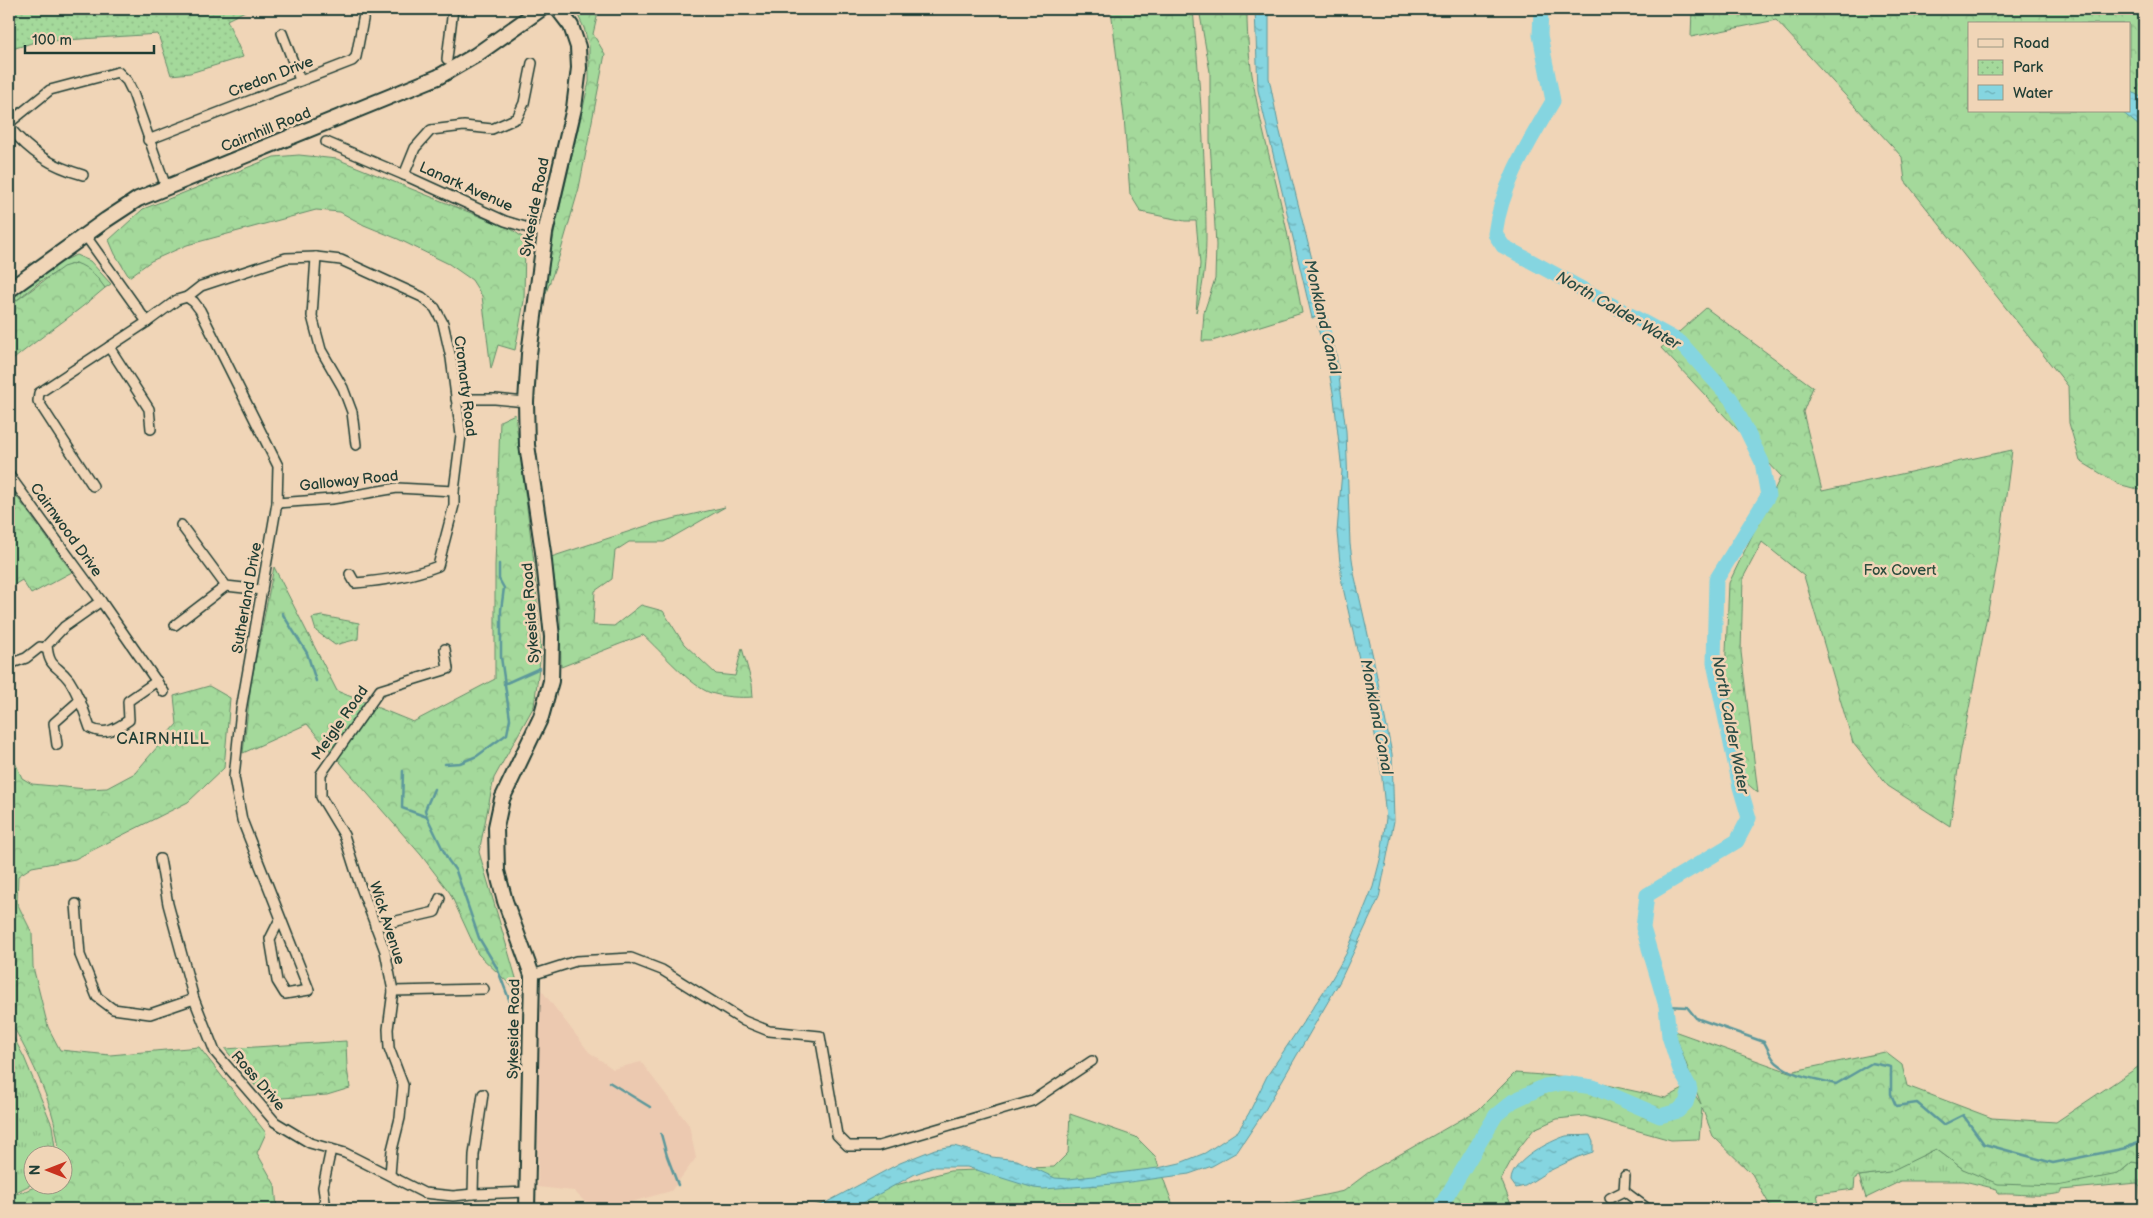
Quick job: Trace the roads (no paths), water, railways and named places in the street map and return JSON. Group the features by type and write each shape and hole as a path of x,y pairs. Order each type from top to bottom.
{"street":[{"name":"Credon Drive","path":"148,140 352,61 356,57 364,9"},
{"path":"446,59 453,9"},
{"name":"Cairnhill Road","path":"9,290 138,199 364,109 438,77 476,55 541,9"},
{"name":"Sykeside Road","path":"527,1209 532,976 505,901 497,870 496,827 502,799 541,717 551,681 552,638 543,552 527,444 526,402 529,354 545,233 574,108 579,68 578,47 571,26 558,9"},
{"path":"282,33 300,80"},
{"name":"Lanark Avenue","path":"404,175 415,148 431,130 464,126 492,129 517,118 524,103 532,63"},
{"path":"9,123 50,90 118,72 127,81 133,93 166,187"},
{"path":"9,128 25,146 59,168 83,175"},
{"name":"Lanark Avenue","path":"326,142 505,221 545,233"},
{"path":"85,235 147,322"},
{"path":"316,257 312,316 321,350 343,388 352,412 356,444"},
{"name":"Cromarty Road","path":"93,486 38,401 39,393 147,322 176,300 187,297 201,286 286,258 316,257 341,260 422,297 435,308 443,324 451,358 461,435 454,505 438,566 421,573 366,582 355,583 350,574"},
{"name":"Sutherland Drive","path":"187,297 200,310 278,466 277,503 241,710 234,777 242,820 308,990 285,994 276,982 270,939 280,919"},
{"path":"109,347 149,409 151,429"},
{"path":"456,399 495,399 526,402"},
{"name":"Cairnwood Drive","path":"9,475 164,692"},
{"name":"Galloway Road","path":"277,503 332,499 397,488 454,491"},
{"path":"181,525 226,586"},
{"path":"175,625 226,586 262,590"},
{"path":"101,602 49,641 47,649 51,663 68,679 80,700 90,728 97,731 115,730 129,720 128,701 157,681"},
{"path":"12,663 26,658 40,647 47,649"},
{"name":"Meigle Road","path":"321,774 380,690 448,669 445,649"},
{"path":"57,745 54,723 80,700"},
{"name":"Wick Avenue","path":"321,774 321,797 344,835 384,951 393,991 388,1029 389,1048 403,1084 400,1118 392,1150 390,1175"},
{"name":"Ross Drive","path":"160,858 168,904 194,999 215,1052 275,1122 310,1143 345,1153 424,1192 453,1196 527,1192"},
{"path":"375,926 435,912 440,898"},
{"path":"76,904 80,956 97,997 113,1009 150,1014 194,999"},
{"path":"532,976 576,961 632,958 662,970 744,1021 770,1031 820,1036 837,1135 848,1146 879,1146 1032,1100 1092,1061"},
{"path":"393,991 484,989"},
{"path":"473,1194 474,1155 483,1094"},
{"path":"326,1209 323,1187 331,1149"},
{"path":"1624,1191 1625,1176"},
{"path":"1610,1198 1624,1191"},
{"path":"1624,1191 1648,1209"}],"water":[{"path":"1255,9 1269,9 1269,78 1279,128 1326,315 1312,318 1258,90"},
{"path":"2130,91 2144,99 2144,130 2122,112 2130,112"},
{"path":"1328,324 1336,354 1346,431 1350,544 1354,573 1392,754 1394,821 1379,898 1340,981 1265,1110 1237,1152 1212,1166 1189,1174 1115,1184 1043,1189 1034,1188 967,1167 934,1167 915,1174 852,1209 814,1209 900,1163 935,1149 954,1146 992,1157 1017,1160 1055,1178 1069,1179 1158,1168 1180,1163 1205,1153 1238,1131 1267,1076 1330,982 1346,954 1373,887 1381,856 1386,818 1381,769 1371,712 1342,583 1337,532 1342,471 1334,398 1325,350 1317,326"},
{"path":"1590,1135 1593,1142 1593,1152 1547,1172 1525,1186 1516,1188 1511,1181 1517,1166 1542,1147 1566,1136"},
{"path":"729,1205 761,1209 677,1209 690,1207"}],"waterway":[{"name":"North Calder Water","path":"1439,1209 1496,1115 1513,1101 1545,1086 1564,1083 1593,1087 1660,1116 1678,1111 1686,1103 1690,1090 1680,1070 1669,1036 1666,1006 1643,928 1647,895 1737,841 1749,818 1740,787 1714,663 1716,580 1768,496 1762,462 1731,399 1680,342 1503,246 1495,234 1503,199 1517,165 1553,101 1540,35 1541,9"},
{"name":"Monkland Canal","path":"1320,305 1327,334"},
{"path":"445,764 460,763 477,756 507,734 510,719 501,657 501,610 504,588 499,579 499,564"},
{"path":"282,613 307,653 316,681"},
{"path":"504,684 540,668"},
{"path":"403,771 402,808 427,817 448,860 456,871 479,938 497,968 514,1012"},
{"path":"427,817 425,810 434,789"},
{"path":"1666,1006 1687,1007 1696,1018 1764,1042 1777,1063 1790,1071 1805,1076 1836,1084 1872,1063 1891,1067 1891,1094 1896,1106 1917,1103 1943,1125 1963,1115 1984,1144 2053,1163 2126,1148 2144,1140"},
{"path":"609,1082 650,1107"},
{"path":"661,1134 678,1185"}],"district":[{"name":"CAIRNHILL","path":"163,739"}],"park label":[{"name":"Fox Covert","path":"1900,570"}]}
